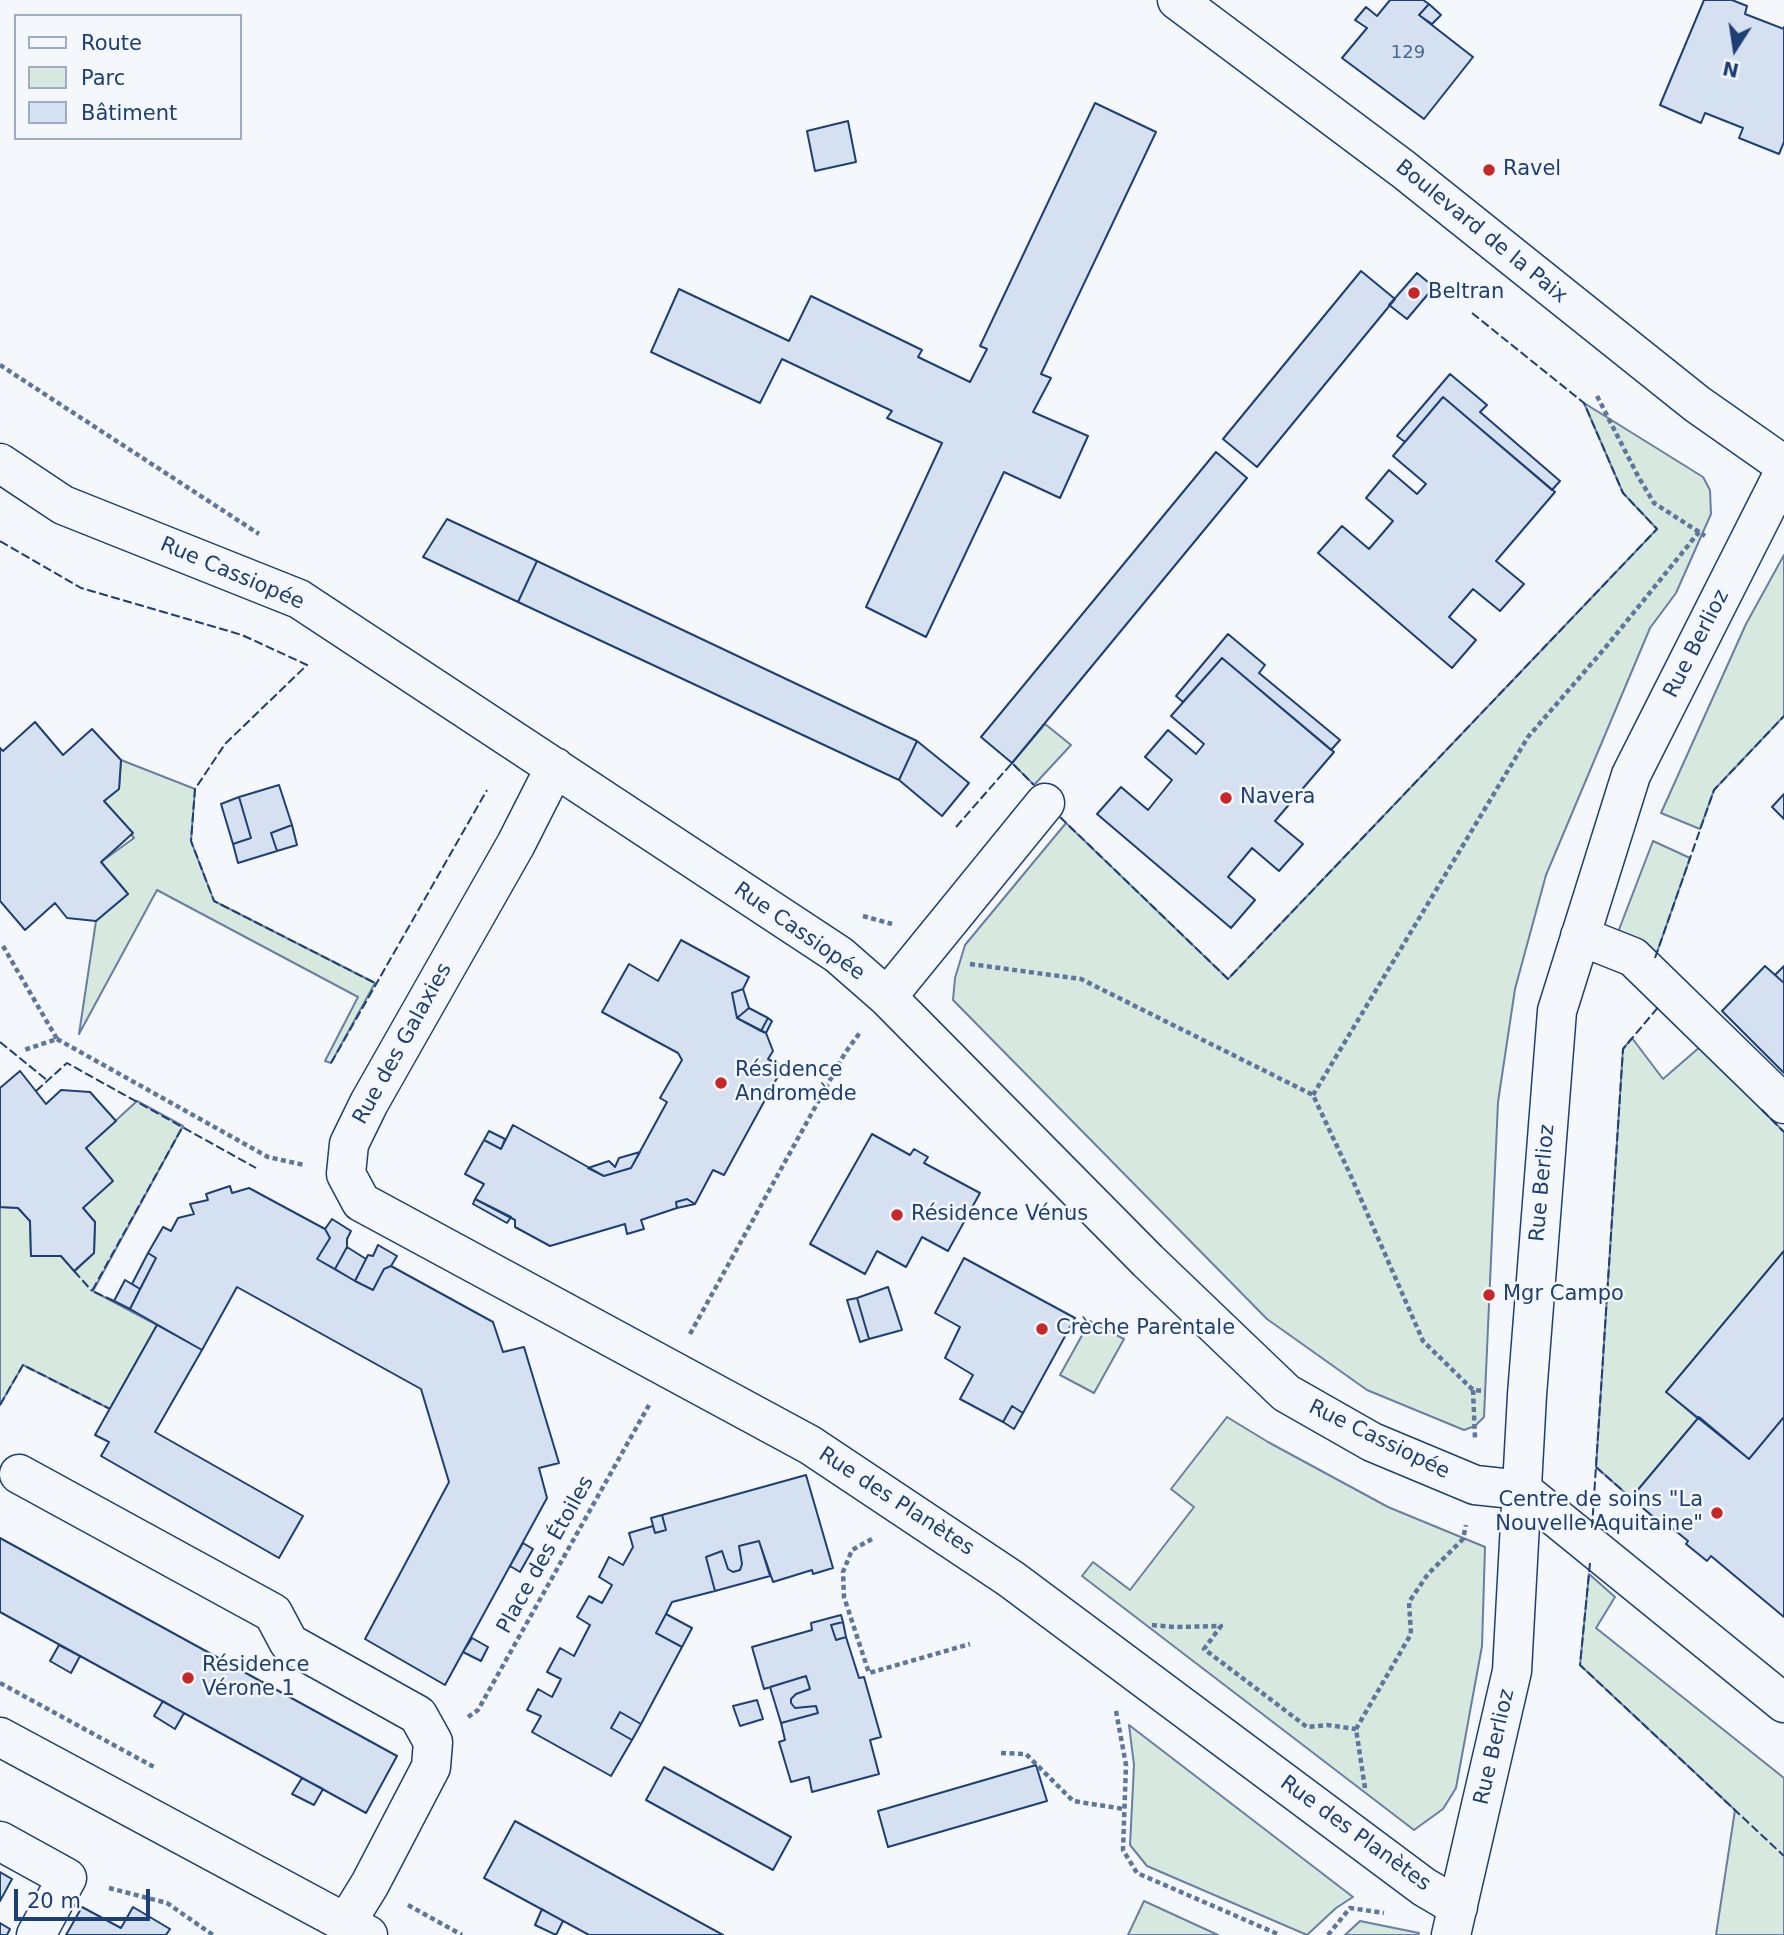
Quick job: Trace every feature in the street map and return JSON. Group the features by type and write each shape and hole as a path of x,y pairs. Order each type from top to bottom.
{"street":[{"name":"Boulevard de la Paix","path":"1177,0 1403,169 1698,404 1784,465"},
{"name":"Rue Cassiopée","path":"0,463 63,505 299,599 839,955 887,998 1148,1261 1286,1394 1372,1441 1475,1485 1522,1490"},
{"name":"Rue Berlioz","path":"1455,1921 1512,1671 1527,1395 1557,1011 1631,775 1784,472"},
{"name":"Rue des Galaxies","path":"346,1174 349,1144 369,1103 516,844 555,767"},
{"path":"887,998 1045,803"},
{"path":"1580,936 1633,957 1784,1104"},
{"path":"346,1174 361,1202 670,1369"},
{"name":"Rue des Planètes","path":"670,1369 810,1445 1011,1578 1424,1887 1455,1921"},
{"path":"0,1737 357,1929 370,1884 432,1767 433,1742 418,1715 289,1643 273,1614 19,1474"},
{"path":"1522,1490 1784,1703"},
{"path":"0,1841 67,1878 36,1935"}],"path":[{"path":"1597,396 1654,503 1741,557"},
{"path":"1313,1095 1528,737 1605,648 1699,532"},
{"path":"3,946 57,1039 268,1157 346,1174"},
{"path":"960,963 1081,979 1313,1095 1423,1341 1473,1390 1527,1395"},
{"path":"670,1369 845,1052 887,998"},
{"path":"24,1049 57,1039"},
{"name":"Place des Étoiles","path":"433,1742 478,1710 670,1369"},
{"path":"1473,1390 1476,1443"},
{"path":"1366,1795 1356,1729 1411,1634 1409,1602 1428,1574 1463,1539 1475,1485"},
{"path":"915,1514 852,1550 843,1573 844,1597 869,1673 970,1644"},
{"path":"1152,1625 1175,1628 1221,1626 1204,1649 1307,1727 1327,1725 1356,1729"},
{"path":"1115,1707 1126,1765 1123,1850 1137,1873 1280,1935"},
{"path":"1001,1753 1026,1754 1073,1801 1124,1809"},
{"path":"67,1878 167,1903 213,1935"},
{"path":"1328,1935 1350,1908 1373,1910 1415,1922 1424,1887"}],"green space":[{"path":"1584,403 1703,477 1710,490 1711,514 1676,593 1650,628 1546,875 1515,989 1498,1102 1484,1417 1475,1426 1464,1430 1367,1390 1267,1319 953,1000 955,978 965,945 1066,823 1228,979 1657,529 1623,493"},
{"path":"1784,555 1784,716 1714,790 1700,829 1661,813 1746,624"},
{"path":"1045,724 1071,745 1034,785 1012,763"},
{"path":"121,760 195,789 191,841 214,901 375,983 331,1063 325,1061 358,997 157,890 79,1034 96,921 128,894 101,862 134,838 104,801 119,789"},
{"path":"1653,841 1690,858 1655,958 1615,940"},
{"path":"1632,1038 1663,1079 1701,1046 1784,1132 1784,1251 1667,1392 1698,1419 1631,1498 1596,1467 1623,1049"},
{"path":"137,1101 183,1126 93,1291 157,1325 110,1409 23,1365 0,1405 0,1207 18,1208 30,1221 31,1256 61,1256 75,1271 94,1253 95,1222 83,1208 86,1148"},
{"path":"1090,1321 1124,1339 1094,1393 1060,1375"},
{"path":"1227,1417 1388,1507 1485,1547 1482,1646 1456,1788 1443,1809 1414,1830 1082,1576 1093,1562 1130,1590 1194,1507 1171,1489"},
{"path":"1589,1574 1615,1597 1596,1628 1784,1778 1784,1935 1716,1935 1735,1810 1580,1665"},
{"path":"1129,1725 1353,1897 1336,1908 1307,1935 1147,1866 1130,1845 1134,1765"},
{"path":"1144,1901 1218,1935 1128,1935"},
{"path":"1360,1921 1419,1933 1345,1935"}],"building":[{"path":"1390,0 1423,0 1429,4 1419,15 1473,57 1424,119 1342,58 1367,28 1355,20 1366,7 1377,16"},
{"path":"1704,0 1732,0 1747,6 1745,14 1784,29 1784,142 1779,154 1739,138 1743,128 1705,113 1701,123 1660,105"},
{"path":"1429,4 1441,15 1432,24 1419,15"},
{"path":"1095,103 1156,132 1041,374 1051,378 1033,412 1088,436 1060,498 1004,472 926,637 866,607 942,443 887,418 892,411 782,359 760,403 651,352 679,289 789,341 811,296 922,350 918,357 970,382 987,349 980,346"},
{"path":"848,121 856,162 815,171 807,131"},
{"path":"1361,271 1395,299 1257,467 1223,439"},
{"name":"Beltran","path":"1417,273 1434,287 1407,319 1389,305"},
{"path":"1450,374 1487,405 1480,412 1560,481 1552,490 1443,397 1405,442 1397,436"},
{"path":"1443,397 1555,492 1496,561 1524,584 1500,611 1473,589 1449,617 1476,640 1452,668 1318,553 1342,526 1369,549 1393,521 1366,498 1389,470 1417,494 1426,484 1393,456"},
{"path":"1216,452 1247,478 1012,763 981,737"},
{"path":"447,519 537,561 518,602 423,557"},
{"path":"537,561 917,741 899,780 518,602"},
{"path":"1228,634 1265,665 1259,673 1340,740 1331,750 1222,658 1183,702 1176,696"},
{"name":"Navera","path":"1222,658 1334,752 1275,821 1303,844 1279,871 1252,848 1228,877 1255,900 1231,928 1097,814 1121,787 1148,810 1172,780 1145,757 1168,730 1196,754 1204,744 1171,716"},
{"path":"35,722 63,755 92,729 121,760 119,789 104,801 133,833 101,862 128,894 96,921 67,918 55,903 25,930 0,901 0,748 3,751"},
{"path":"917,741 969,783 942,816 899,780"},
{"path":"279,785 292,825 271,833 277,851 238,863 233,844 251,838 239,797"},
{"path":"1784,794 1784,819 1772,807"},
{"path":"239,797 251,838 233,844 221,804"},
{"path":"292,825 297,845 277,851 271,833"},
{"name":"Résidence Andromède","path":"681,940 749,977 743,989 732,993 737,1018 766,1033 773,1051 768,1059 783,1067 724,1175 713,1170 695,1204 687,1199 676,1202 677,1208 641,1220 644,1229 627,1234 625,1224 550,1246 515,1227 515,1220 475,1199 484,1184 465,1174 484,1140 501,1149 513,1125 604,1176 631,1168 667,1102 660,1098 682,1060 678,1053 602,1012 629,964 658,981"},
{"path":"1765,966 1784,983 1784,1073 1722,1011"},
{"path":"1784,966 1784,983 1775,975"},
{"path":"743,989 749,1008 737,1018 732,993"},
{"path":"749,1008 768,1018 761,1031 737,1018"},
{"path":"768,1018 772,1021 766,1033 761,1031"},
{"path":"20,1071 46,1104 61,1090 90,1092 116,1121 86,1148 113,1181 83,1208 95,1222 94,1253 74,1271 61,1256 31,1256 30,1221 18,1208 0,1207 0,1088"},
{"path":"489,1131 505,1139 501,1149 484,1140"},
{"name":"Résidence Vénus","path":"872,1134 910,1155 914,1149 928,1157 924,1163 980,1193 948,1251 922,1237 906,1267 877,1251 865,1274 810,1244"},
{"path":"640,1152 631,1168 604,1176 588,1168 609,1161 615,1167 619,1158"},
{"path":"230,1186 232,1193 249,1188 325,1229 330,1238 317,1259 355,1281 373,1290 384,1269 391,1266 493,1322 503,1352 524,1347 559,1463 539,1468 547,1498 445,1685 365,1639 449,1482 421,1389 237,1287 202,1350 130,1309 156,1258 148,1253 163,1227 171,1231 178,1218 194,1214 190,1204 208,1200 206,1194"},
{"path":"475,1199 511,1217 507,1223 473,1204"},
{"path":"687,1199 695,1204 677,1208 676,1202"},
{"path":"332,1219 351,1231 347,1247 335,1269 317,1259 330,1238 325,1229"},
{"path":"378,1245 397,1256 391,1266 384,1269 373,1290 355,1281 368,1255 373,1256"},
{"path":"347,1247 366,1259 355,1281 335,1269"},
{"path":"1784,1251 1784,1417 1749,1459 1666,1392"},
{"path":"148,1253 156,1258 140,1289 132,1284"},
{"path":"964,1258 1075,1318 1023,1413 1012,1406 1003,1422 960,1399 973,1375 945,1358 960,1327 935,1313"},
{"path":"125,1280 140,1289 130,1309 114,1301"},
{"path":"888,1287 902,1330 869,1339 857,1298"},
{"path":"857,1298 869,1339 860,1342 847,1300"},
{"path":"157,1325 202,1350 155,1432 303,1516 279,1558 101,1456 109,1442 95,1435"},
{"path":"1012,1406 1023,1413 1014,1429 1003,1422"},
{"name":"Centre de soins \"La Nouvelle Aquitaine\"","path":"1699,1417 1749,1459 1784,1417 1784,1617 1711,1556 1707,1561 1686,1544 1688,1541 1672,1528 1670,1531 1631,1498"},
{"path":"806,1475 833,1568 813,1574 812,1570 773,1582 759,1541 739,1546 742,1564 740,1570 733,1572 728,1569 722,1551 706,1557 715,1591 672,1602 656,1633 682,1647 641,1724 620,1712 611,1728 632,1740 611,1776 532,1732 541,1716 527,1710 538,1689 552,1697 561,1679 547,1672 560,1648 574,1656 590,1625 577,1617 589,1596 602,1603 612,1585 599,1577 609,1557 623,1565 633,1547 629,1533 653,1526 655,1533 666,1530 662,1515"},
{"path":"662,1515 666,1530 655,1533 651,1518"},
{"name":"Résidence Vérone 1","path":"0,1538 397,1756 366,1813 0,1612"},
{"path":"759,1541 770,1576 715,1591 706,1557 722,1551 728,1569 733,1572 740,1570 742,1564 739,1546"},
{"path":"523,1543 533,1549 520,1572 510,1566"},
{"path":"666,1614 692,1628 682,1647 656,1633"},
{"path":"841,1615 843,1622 831,1625 836,1640 846,1637 859,1678 864,1677 881,1737 870,1740 879,1774 812,1792 809,1777 791,1782 779,1742 785,1740 781,1723 818,1713 816,1706 795,1708 791,1703 796,1694 810,1689 806,1676 764,1689 752,1647 812,1630 811,1623"},
{"path":"843,1622 846,1637 836,1640 831,1625"},
{"path":"472,1638 488,1647 481,1661 463,1652"},
{"path":"59,1645 80,1656 71,1673 50,1661"},
{"path":"806,1676 810,1689 796,1694 791,1703 795,1708 816,1706 818,1713 781,1723 770,1687"},
{"path":"757,1700 763,1719 740,1726 733,1706"},
{"path":"163,1701 184,1713 175,1729 154,1716"},
{"path":"620,1712 641,1724 632,1740 611,1728"},
{"path":"1036,1765 1047,1801 888,1847 878,1811"},
{"path":"664,1767 791,1837 773,1870 646,1800"},
{"path":"302,1778 323,1789 314,1805 292,1794"},
{"path":"515,1821 723,1935 589,1935 484,1878"},
{"path":"0,1872 12,1879 0,1901"},
{"path":"82,1907 121,1928 133,1907 170,1929 166,1935 66,1935"},
{"path":"542,1909 563,1921 556,1935 535,1925"},
{"path":"0,1923 10,1929 7,1935 0,1935"}],"fence":[{"path":"1060,817 1228,979 1657,529 1623,493 1584,403 1472,313"},
{"path":"0,541 81,588 242,635 307,665 225,744 195,789 191,841 214,901 375,983"},
{"path":"1655,958 1714,790 1784,716"},
{"path":"956,827 1012,763 1034,785"},
{"path":"331,1063 487,790"},
{"path":"1592,1528 1623,1049 1660,1005"},
{"path":"0,1042 48,1081"},
{"path":"36,1091 67,1063 256,1168"},
{"path":"1762,1110 1784,1132"},
{"path":"114,1301 92,1291 183,1126"},
{"path":"74,1271 92,1291"},
{"path":"0,1405 23,1365 110,1409"},
{"path":"1596,1467 1631,1498"},
{"path":"1590,1563 1580,1665 1784,1856"}],"place":[{"name":"Ravel","path":"1489,170"},
{"name":"Beltran","path":"1414,293"},
{"name":"Navera","path":"1226,798"},
{"name":"Résidence Andromède","path":"721,1083"},
{"name":"Résidence Vénus","path":"897,1215"},
{"name":"Mgr Campo","path":"1489,1295"},
{"name":"Crèche Parentale","path":"1042,1329"},
{"name":"Centre de soins \"La Nouvelle Aquitaine\"","path":"1717,1513"},
{"name":"Résidence Vérone 1","path":"188,1678"}]}
